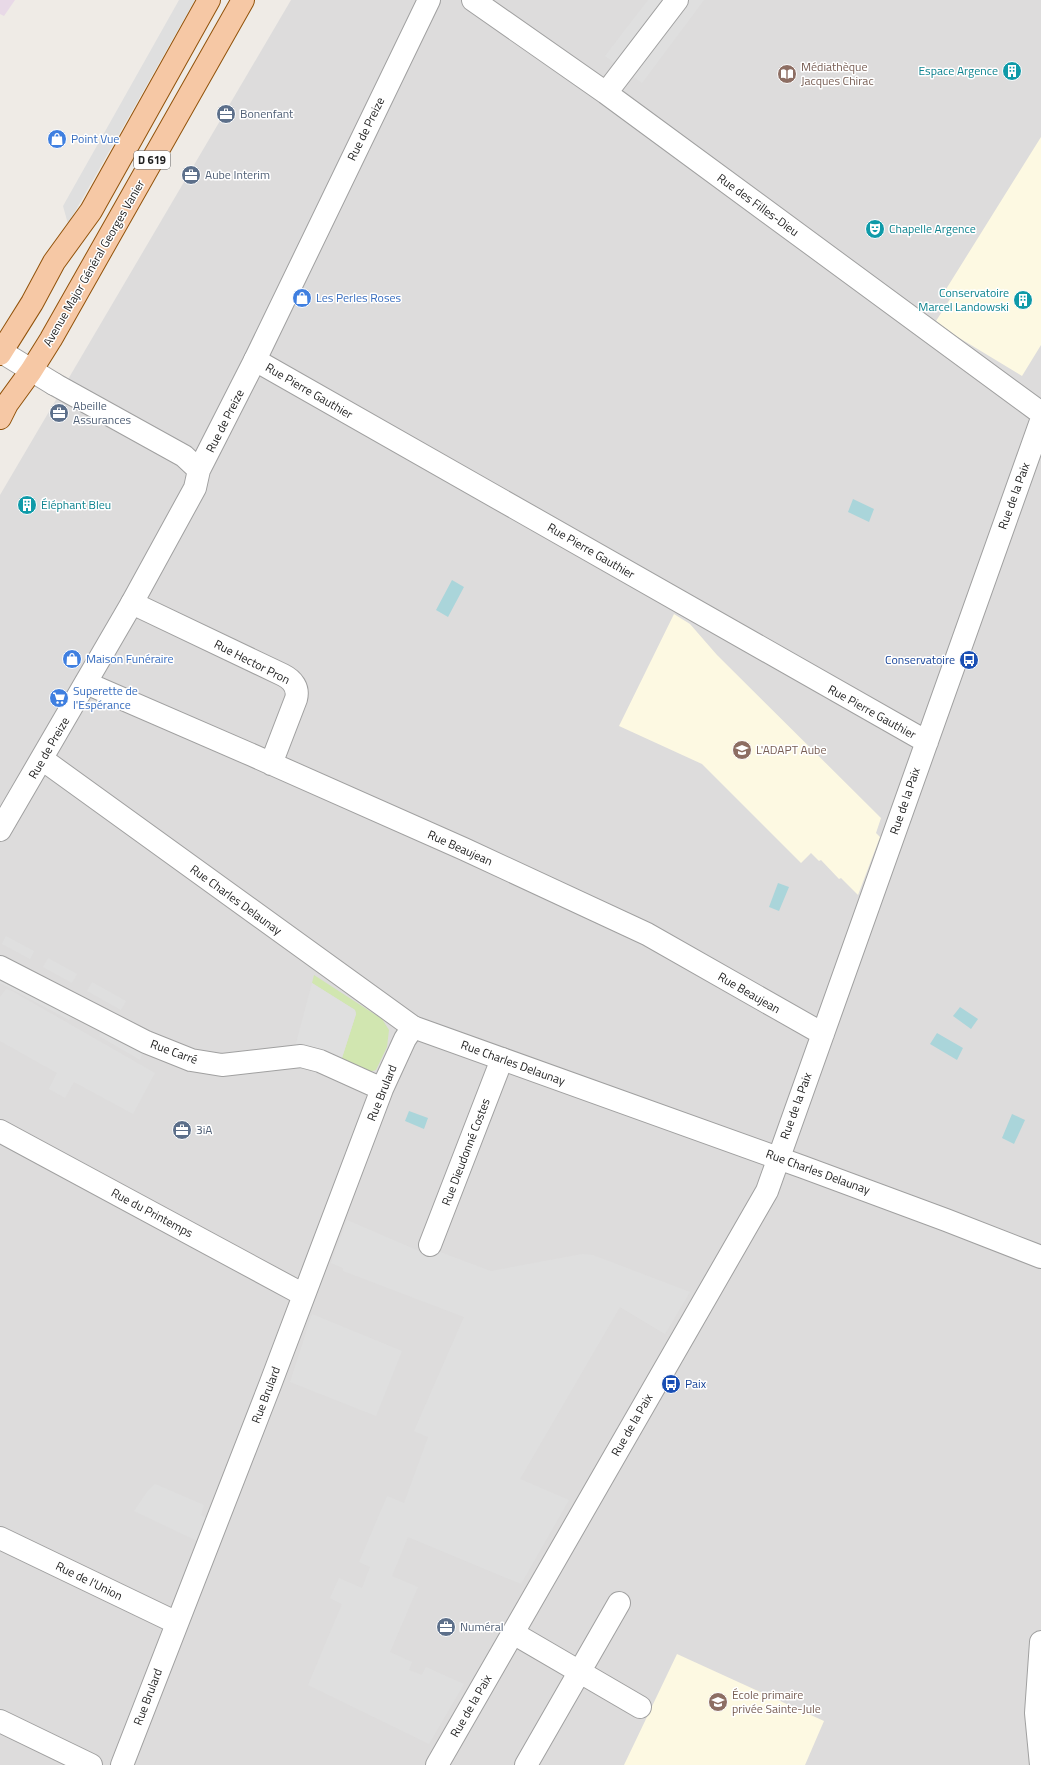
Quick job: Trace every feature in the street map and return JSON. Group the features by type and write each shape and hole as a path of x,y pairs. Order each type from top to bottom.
{"main road":[{"name":"D 619","path":"0,352 32,303 54,262 91,211 209,0"},
{"name":"Avenue Major Général Georges Vanier","path":"0,418 31,371 243,0"}],"street":[{"name":"Rue de Preize","path":"0,830 132,603 195,488 199,470 255,360 429,0"},
{"name":"Rue des Filles-Dieu","path":"473,0 606,93 1041,413"},
{"path":"606,93 677,0"},
{"path":"0,352 31,371 184,456 199,470"},
{"name":"Rue Pierre Gauthier","path":"255,360 926,742"},
{"name":"Rue de la Paix","path":"437,1765 767,1191 1041,421"},
{"name":"Rue Hector Pron","path":"132,603 283,675 295,683 298,693 271,764"},
{"name":"Rue Beaujean","path":"86,683 464,849 647,934 823,1034"},
{"name":"Rue Charles Delaunay","path":"42,759 413,1027 778,1158 946,1220 1041,1258"},
{"name":"Rue Carré","path":"0,967 146,1042 191,1060 222,1065 301,1056 320,1061 382,1089"},
{"name":"Rue Brulard","path":"122,1765 382,1089 405,1039 413,1027"},
{"name":"Rue Dieudonné Costes","path":"430,1245 502,1059"},
{"name":"Rue du Printemps","path":"0,1131 304,1295"},
{"name":"Rue de l'Union","path":"0,1538 177,1624"},
{"path":"526,1765 619,1603"},
{"path":"513,1633 640,1707"},
{"path":"1041,1642 1036,1713 1041,1765"},
{"path":"0,1722 91,1765"}],"shaded area":[{"path":"0,0 15,0 4,16 0,14"},
{"path":"179,0 195,0 68,224 63,206"},
{"path":"291,0 1041,0 1041,1765 0,1765 0,495"},
{"path":"648,0 704,0 642,83 605,56"},
{"path":"1041,137 1041,345 1022,376 956,336 936,321 950,299 943,294"},
{"name":"L'ADAPT Aube","path":"674,614 690,624 717,655 881,818 876,833 880,837 858,895 841,878 839,879 821,860 819,861 811,853 801,863 702,764 619,726"},
{"path":"6,936 34,951 30,959 2,944"},
{"path":"48,958 77,974 72,983 43,967"},
{"path":"0,967 78,1007 69,1020 0,983"},
{"path":"92,982 126,1001 121,1010 87,991"},
{"path":"312,983 355,1010 356,1014 341,1061 295,1047"},
{"path":"6,989 12,991 155,1073 133,1114 74,1082 65,1098 49,1089 57,1073 0,1041 0,997"},
{"path":"105,1021 146,1042 140,1060 99,1036"},
{"path":"347,1220 419,1251 424,1246 491,1271 582,1254 593,1255 690,1292 665,1334 620,1307 520,1479 569,1500 521,1584 408,1537 392,1576 418,1587 390,1652 412,1662 409,1670 422,1675 426,1667 464,1684 429,1744 308,1685 342,1604 330,1598 339,1578 362,1588 370,1567 359,1562 387,1496 404,1503 428,1437 414,1431 464,1317 343,1271 343,1268 331,1263"},
{"path":"312,1314 402,1351 376,1416 290,1382"},
{"path":"155,1484 204,1505 201,1515 206,1518 197,1541 134,1511 147,1492"},
{"name":"École primaire privée Sainte-Jule","path":"677,1654 824,1721 805,1765 624,1765"}],"green space":[{"path":"314,975 382,1019 389,1030 387,1047 376,1070 370,1072 341,1061 356,1014 355,1010 312,983"}],"water":[{"path":"853,499 874,509 869,522 848,512"},
{"path":"452,580 464,587 448,617 436,610"},
{"path":"778,883 789,887 779,911 769,907"},
{"path":"960,1007 978,1019 971,1029 953,1016"},
{"path":"937,1033 963,1048 957,1060 930,1044"},
{"path":"409,1111 428,1118 424,1129 405,1121"},
{"path":"1012,1114 1025,1120 1014,1144 1002,1138"}],"place":[{"name":"Espace Argence","path":"1012,71"},
{"name":"Médiathèque Jacques Chirac","path":"787,74"},
{"name":"Bonenfant","path":"226,114"},
{"name":"Point Vue","path":"57,139"},
{"name":"Aube Interim","path":"191,175"},
{"name":"Chapelle Argence","path":"875,229"},
{"name":"Les Perles Roses","path":"302,298"},
{"name":"Conservatoire Marcel Landowski","path":"1023,300"},
{"name":"Abeille Assurances","path":"59,413"},
{"name":"Éléphant Bleu","path":"27,505"},
{"name":"Maison Funéraire","path":"72,659"},
{"name":"Conservatoire","path":"969,660"},
{"name":"Superette de l'Espérance","path":"59,698"},
{"name":"L'ADAPT Aube","path":"742,750"},
{"name":"3iA","path":"182,1130"},
{"name":"Paix","path":"671,1384"},
{"name":"Numéral","path":"446,1627"},
{"name":"École primaire privée Sainte-Jule","path":"718,1702"}]}
